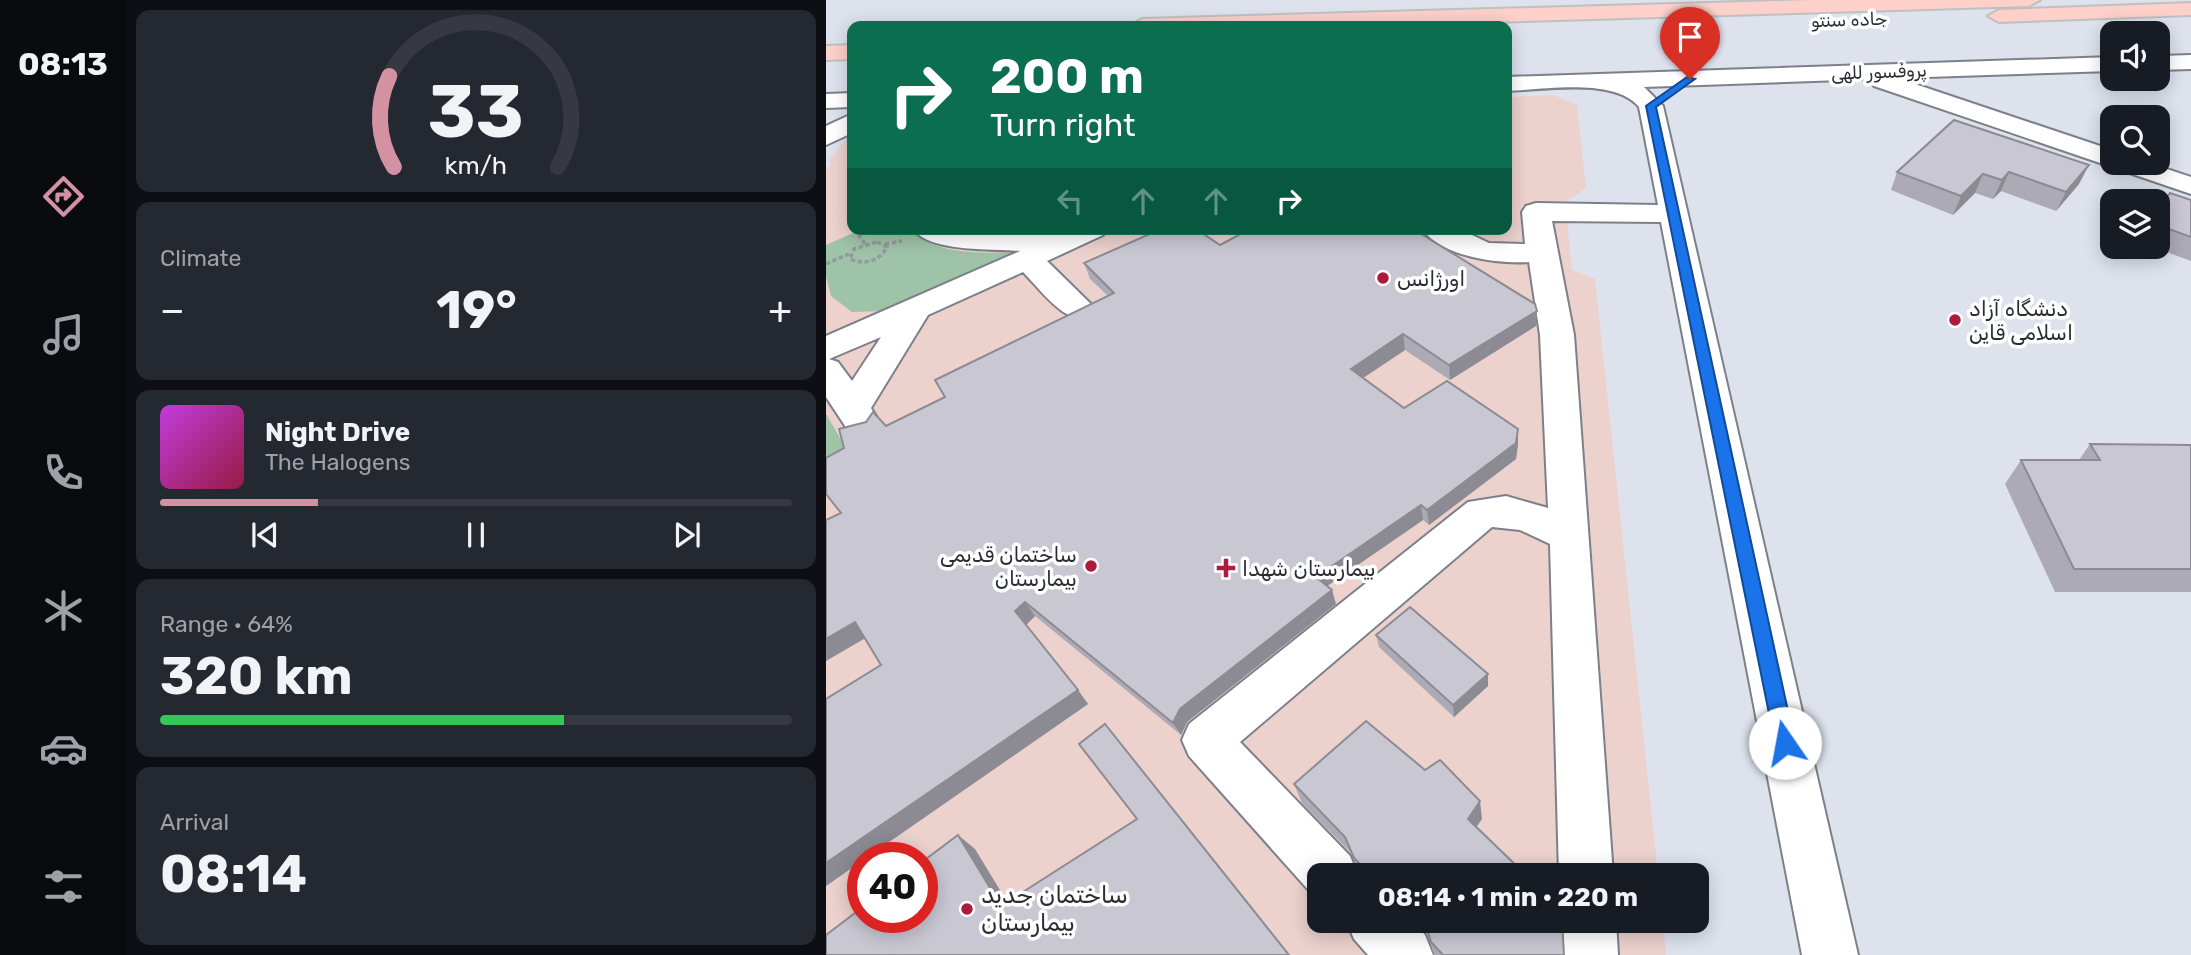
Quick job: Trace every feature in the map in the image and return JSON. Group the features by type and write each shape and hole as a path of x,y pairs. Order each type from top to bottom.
{"main road":[{"name":"جاده سنتو","path":"1313,21 2029,0"},
{"name":"جاده سنتو","path":"1512,31 2191,10"},
{"path":"826,36 847,35"},
{"path":"826,53 847,52"}],"street":[{"path":"2170,63 2191,62"},
{"name":"پروفسور للهی","path":"1648,93 1690,79 2100,64"},
{"path":"1860,73 2100,155"},
{"path":"1512,84 1613,81 1642,95 1648,93 1830,955"},
{"path":"826,101 847,100"},
{"path":"826,137 847,125"},
{"path":"2158,175 2191,186"},
{"path":"1585,863 1570,536 1557,335 1536,212 1673,214"},
{"path":"946,235 958,239 1045,244"},
{"path":"917,308 858,417 830,344 917,308 1045,244 1074,235"},
{"path":"1448,235 1482,253 1512,255 1542,251"},
{"path":"1045,244 1082,311"},
{"path":"1320,863 1206,740 1482,513 1498,510 1529,515 1570,536"},
{"path":"1385,933 1405,955"},
{"path":"1589,933 1590,955"}],"path":[{"path":"858,235 865,244"},
{"path":"826,264 865,244 882,243 887,250 876,259 864,263 853,262 850,253"}],"shaded area":[{"name":"بیمارستان شهدا","path":"1553,95 1577,105 1586,188 1565,202 1572,270 1595,279 1657,863 1307,863 1307,933 1664,933 1666,955 826,955 826,170 831,164 829,160 847,138 847,235 1512,235 1512,97"}],"green space":[{"path":"848,235 916,235 932,244 959,251 1016,253 886,311 852,312 831,296 826,276 826,245"},
{"path":"826,414 851,457 826,474"}],"building":[{"path":"1954,120 2089,165 2066,192 2009,172 2002,180 1983,174 1961,196 1897,172"},
{"path":"2170,193 2191,200 2191,237 2170,229"},
{"name":"ساختمان قدیمی بیمارستان","path":"1147,235 1205,235 1220,245 1239,235 1423,235 1535,304 1537,311 1449,365 1403,334 1351,369 1404,408 1447,381 1518,429 1516,443 1427,510 1421,505 1316,577 1332,590 1180,709 1173,723 1025,602 1015,611 1078,690 857,842 847,842 847,849 826,863 826,699 881,665 855,622 826,639 826,520 841,513 826,494 826,458 844,448 839,429 866,422 873,412 886,426 945,397 935,380 1114,293 1084,263"},
{"path":"2090,444 2191,445 2191,569 2074,569 2021,460 2100,460"},
{"path":"1410,607 1488,674 1453,705 1376,635"},
{"path":"1366,721 1425,770 1440,760 1480,801 1468,819 1514,863 1359,863 1345,837 1294,784"},
{"path":"1105,724 1289,955 826,955 826,935 847,919 847,933 938,933 938,850 958,835 1001,906 1137,819 1079,744"},
{"path":"1428,933 1563,933 1564,955 1443,955 1431,942"}],"place":[{"name":"اورژانس","path":"1383,278"},
{"name":"دنشگاه آزاد اسلامی قاین","path":"1955,320"},
{"name":"ساختمان قدیمی بیمارستان","path":"1091,566"},
{"name":"بیمارستان شهدا","path":"1226,568"},
{"name":"ساختمان جدید بیمارستان","path":"967,909"}],"route":[{"path":"1690,79 1651,106 1785,743"}]}
